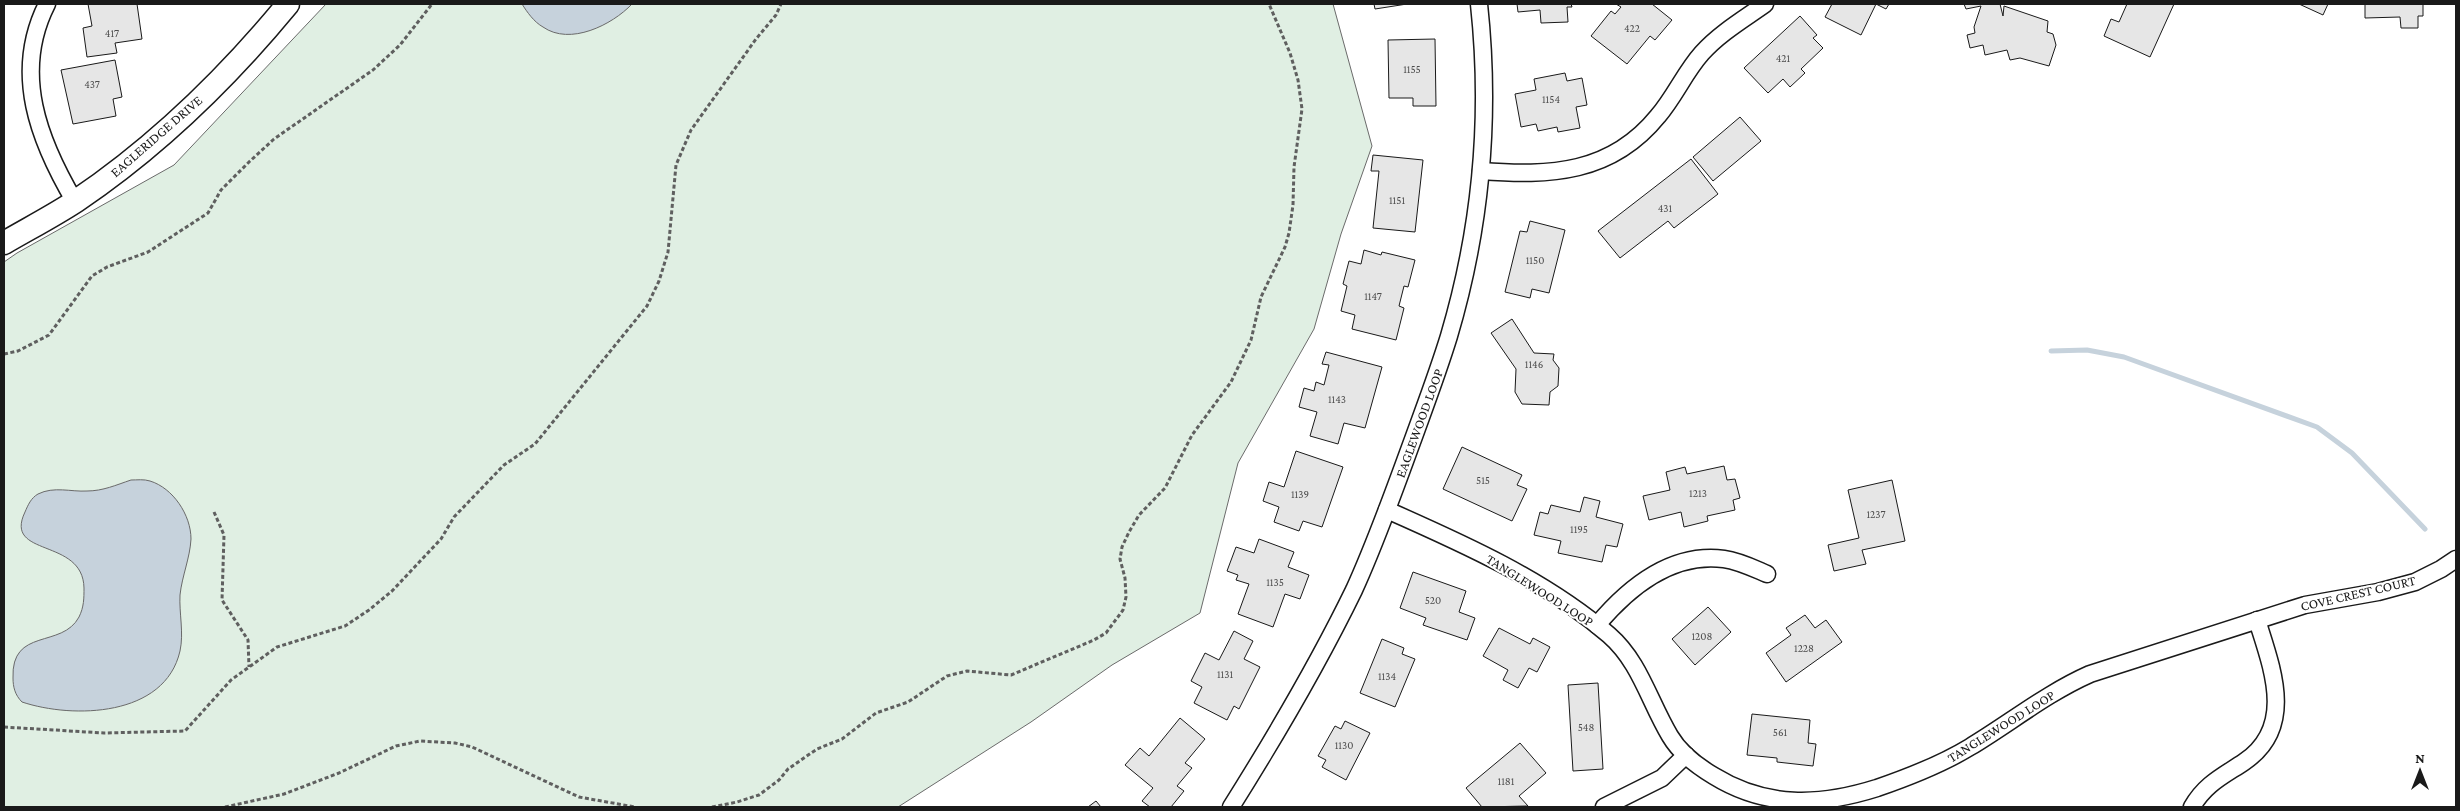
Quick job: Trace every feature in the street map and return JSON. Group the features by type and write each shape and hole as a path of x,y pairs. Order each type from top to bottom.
{"main road":[{"name":"EAGLERIDGE DRIVE","path":"4,244 75,202 140,153 182,117 233,67 288,4"}],"street":[{"path":"47,4 41,15 33,49 31,77 33,100 42,137 75,202"},
{"name":"EAGLEWOOD LOOP","path":"1231,807 1332,632 1354,590 1387,510 1449,335 1469,256 1481,171 1484,72 1478,4"},
{"path":"1481,171 1520,174 1567,171 1609,156 1646,131 1660,115 1691,67 1708,47 1765,4"},
{"name":"TANGLEWOOD LOOP","path":"1387,510 1453,539 1496,562 1574,608 1597,625 1620,646 1633,663 1671,737 1686,755 1725,783 1764,798 1806,802 1843,798 1879,787 1943,762 2076,681 2257,620"},
{"path":"1597,625 1627,592 1642,581 1674,566 1707,558 1724,558 1767,574"},
{"name":"COVE CREST COURT","path":"2257,620 2305,605 2378,592 2415,582 2456,559"},
{"path":"2192,807 2200,795 2216,779 2243,762 2258,749 2271,728 2276,703 2276,690 2257,620"},
{"path":"1604,807 1662,778 1686,755"}],"path":[{"path":"4,354 18,351 50,335 92,276 107,267 148,252 208,213 221,190 249,162 274,139 373,70 400,45 432,4"},
{"path":"4,726 104,734 185,730 231,680 277,647 345,626 369,610 418,566 440,540 454,517 504,465 536,444 567,408 647,306 659,282 668,252 676,165 691,130 756,39 776,15 781,4"},
{"path":"712,807 738,802 759,795 779,780 788,769 817,749 842,739 876,713 908,702 947,676 967,671 1011,675 1094,640 1106,633 1123,610 1126,597 1125,578 1120,559 1122,547 1139,515 1165,488 1188,442 1231,382 1251,340 1261,297 1286,246 1292,221 1294,167 1302,120 1301,95 1290,53 1269,4"},
{"path":"214,512 224,535 222,600 248,640 249,667"},
{"path":"225,807 284,794 396,746 420,740 455,743 472,747 579,797 636,807"}],"green space":[{"path":"326,4 1333,4 1372,146 1341,234 1314,329 1238,463 1200,613 1112,665 1031,722 898,807 4,807 4,262 174,165"}],"shaded area":[{"path":"522,4 632,4 624,12 602,26 578,34 565,34 554,32 540,25 531,17"},
{"path":"131,480 150,481 166,490 173,496 184,512 190,530 191,539 188,560 180,595 181,644 171,673 156,689 137,701 115,708 90,711 66,710 22,702 16,694 13,681 15,662 20,651 39,640 61,633 71,627 81,613 84,595 80,572 71,561 34,543 25,536 21,526 27,507 38,494 50,490 93,491"}],"building":[{"path":"88,4 137,4 142,39 115,43 117,53 87,57 83,28 92,26"},
{"path":"1374,4 1407,4 1375,9"},
{"path":"1517,4 1571,4 1572,7 1567,7 1568,22 1541,23 1540,10 1518,12"},
{"path":"1616,4 1652,4 1672,20 1655,40 1650,36 1627,64 1591,36 1611,11 1615,14 1621,7"},
{"path":"1832,4 1876,4 1861,35 1825,17"},
{"path":"1876,4 1889,4 1886,9"},
{"path":"1964,4 2000,4 2003,16 2004,6 2048,21 2047,32 2053,34 2056,45 2049,66 2020,58 2010,60 2007,50 1985,55 1983,45 1970,48 1967,35 1975,33 1974,27 1981,6 1966,9"},
{"path":"2127,4 2174,4 2150,57 2104,36 2111,19 2119,22"},
{"path":"2299,4 2328,4 2323,15"},
{"path":"2365,4 2423,4 2423,16 2418,16 2418,28 2401,28 2400,17 2365,18"},
{"path":"1800,16 1817,35 1813,38 1823,48 1801,69 1805,73 1790,87 1783,79 1768,93 1744,68"},
{"path":"1435,39 1436,106 1413,106 1413,98 1389,98 1388,40"},
{"path":"115,60 122,97 113,99 116,116 73,124 61,70"},
{"path":"1565,73 1567,81 1582,78 1587,105 1576,107 1580,128 1558,132 1557,127 1538,131 1536,124 1521,127 1515,94 1536,90 1534,79"},
{"path":"1740,117 1761,141 1713,181 1693,157"},
{"path":"1373,155 1423,160 1415,232 1373,228 1379,171 1371,171"},
{"path":"1691,159 1718,194 1674,228 1668,221 1620,258 1598,231"},
{"path":"1530,221 1565,230 1549,293 1532,289 1530,298 1505,292 1520,231 1527,232"},
{"path":"1364,250 1381,255 1382,252 1415,260 1408,287 1404,286 1399,306 1404,308 1396,340 1352,329 1355,315 1341,311 1347,286 1343,284 1349,261 1361,264"},
{"path":"1512,319 1534,353 1554,354 1553,360 1559,368 1558,386 1550,392 1549,405 1522,404 1515,392 1516,369 1491,333"},
{"path":"1326,352 1382,367 1365,428 1344,423 1338,444 1310,436 1317,412 1299,407 1304,388 1314,391 1316,382 1324,385 1329,365 1322,364"},
{"path":"1462,447 1522,475 1517,485 1527,489 1512,521 1443,489"},
{"path":"1296,451 1343,467 1322,527 1303,521 1299,531 1274,522 1279,507 1263,501 1269,482 1284,487"},
{"path":"1724,466 1727,480 1735,479 1740,498 1733,500 1735,510 1707,516 1708,521 1684,527 1681,512 1649,520 1643,496 1670,490 1666,472 1685,467 1687,474"},
{"path":"1892,480 1905,541 1862,550 1866,564 1834,571 1828,545 1859,538 1848,490"},
{"path":"1584,497 1600,501 1596,517 1623,524 1617,547 1606,545 1602,562 1558,553 1561,541 1534,535 1540,512 1548,514 1551,505 1580,512"},
{"path":"1259,539 1294,552 1288,567 1309,575 1300,599 1285,594 1273,627 1238,614 1249,584 1236,580 1238,575 1227,571 1236,547 1254,553"},
{"path":"1413,572 1466,591 1459,612 1475,618 1467,640 1423,625 1426,618 1400,608"},
{"path":"1708,607 1731,632 1695,665 1672,639"},
{"path":"1805,615 1815,628 1826,620 1842,642 1786,682 1766,653 1791,635 1786,628"},
{"path":"1499,628 1530,644 1533,638 1550,647 1537,672 1529,668 1518,688 1503,680 1508,670 1483,656"},
{"path":"1234,631 1253,641 1244,659 1260,667 1239,709 1234,706 1227,720 1194,703 1202,687 1191,681 1205,653 1219,660"},
{"path":"1382,639 1404,648 1402,654 1415,659 1395,707 1360,693"},
{"path":"1598,683 1603,769 1573,771 1568,685"},
{"path":"1752,714 1810,720 1808,743 1816,744 1813,766 1777,762 1777,758 1747,755"},
{"path":"1180,718 1205,739 1185,763 1192,768 1177,786 1184,791 1171,807 1150,807 1142,801 1153,788 1125,765 1140,748 1149,756"},
{"path":"1345,721 1370,733 1346,780 1322,767 1326,760 1318,756 1335,726 1341,729"},
{"path":"1520,743 1546,773 1519,796 1528,806 1482,807 1466,788"},
{"path":"1096,801 1101,807 1088,807"}],"waterway":[{"path":"2051,351 2087,350 2124,357 2317,427 2352,453 2425,529"}]}
